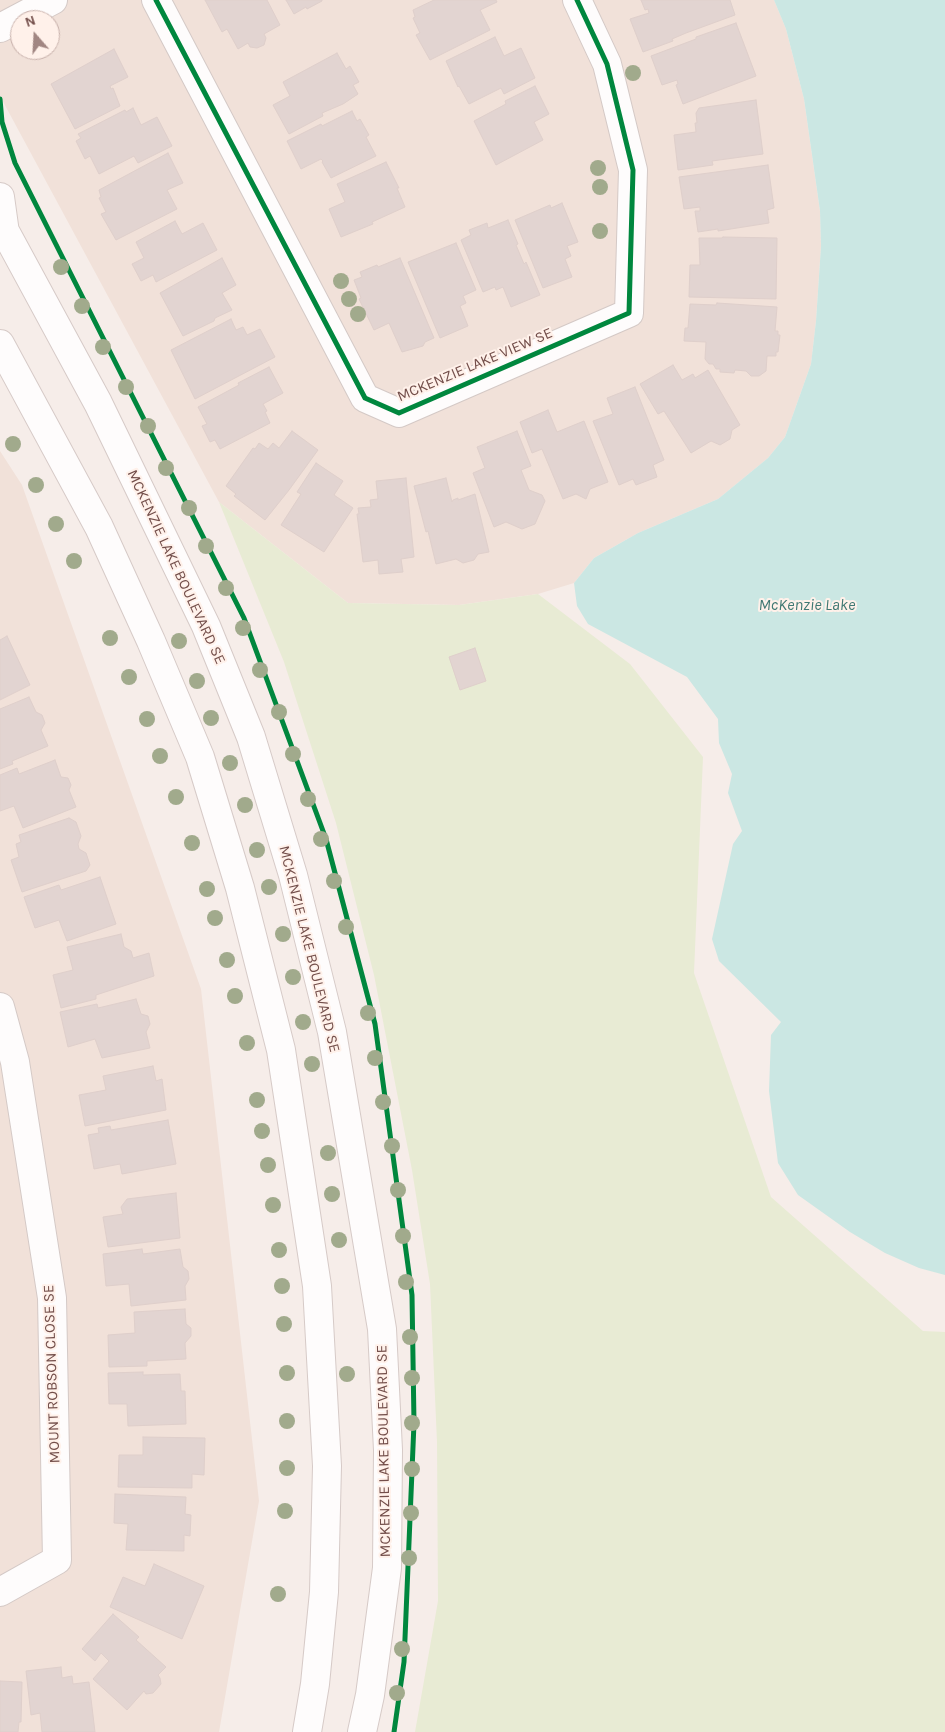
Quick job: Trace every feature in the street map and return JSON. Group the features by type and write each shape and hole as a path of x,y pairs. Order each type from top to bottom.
{"main road":[{"path":"0,28 54,0"},
{"name":"MCKENZIE LAKE VIEW SE","path":"156,0 365,398 399,413 629,313 633,170 607,64 577,0"},
{"path":"0,197 3,228"},
{"name":"MCKENZIE LAKE BOULEVARD SE","path":"3,228 98,403 206,626 257,756 293,876 332,1032 382,1329 388,1450 387,1568 370,1695 362,1732"},
{"path":"0,344 100,527 200,756 240,888 280,1050 317,1286 327,1466 324,1592 315,1684 307,1732"},
{"name":"MOUNT ROBSON CLOSE SE","path":"0,1008 15,1062 52,1298 57,1560 0,1592"}],"shaded area":[{"path":"0,0 774,0 786,29 804,99 820,211 821,246 811,364 785,437 768,458 718,499 638,533 594,558 574,583 538,594 459,605 348,603 219,502 0,96"},
{"path":"0,451 22,485 201,989 259,1501 219,1732 0,1732"}],"green space":[{"path":"219,502 348,603 459,605 538,594 630,664 703,757 694,973 771,1197 923,1331 945,1332 945,1732 415,1732 438,1601 437,1442 430,1284 412,1170 374,975 336,823 284,662"}],"water":[{"name":"McKenzie Lake","path":"774,0 945,0 945,1275 919,1268 885,1253 850,1232 798,1195 778,1163 769,1091 771,1035 781,1022 719,961 712,939 733,844 742,831 728,793 732,774 719,743 718,719 687,677 588,624 577,606 574,583 594,558 638,533 718,499 768,458 785,437 811,364 821,246 820,211 804,99 786,29"}],"building":[{"path":"205,0 267,0 280,25 264,34 266,38 264,45 257,48 250,47 248,43 238,49 227,29 222,32"},
{"path":"286,0 322,0 322,1 294,14"},
{"path":"434,0 496,0 497,2 480,10 490,30 430,60 416,35 420,33 413,18 415,17 413,10"},
{"path":"641,0 730,0 735,15 686,33 672,39 673,41 643,52 630,19 649,13 648,9 645,10"},
{"path":"736,23 756,76 683,104 676,85 678,84 677,80 662,85 651,56"},
{"path":"495,37 504,56 521,48 535,78 504,94 501,88 469,104 458,87 446,61"},
{"path":"114,49 128,77 110,86 111,89 113,88 120,106 75,129 51,84"},
{"path":"337,53 346,69 350,66 359,82 353,85 358,94 343,104 322,113 323,116 289,134 273,105 290,96 283,82"},
{"path":"535,86 549,114 534,122 543,140 496,165 474,121 506,104 505,101"},
{"path":"756,100 763,154 712,161 713,165 678,170 674,135 696,132 696,113 699,108"},
{"path":"133,108 141,125 157,117 172,146 138,163 134,156 99,174 90,156 85,159 76,141 81,138 78,134 125,110 126,112"},
{"path":"352,111 357,121 360,119 369,135 366,137 376,156 331,178 321,159 301,169 287,141"},
{"path":"168,153 183,183 167,190 177,209 116,240 101,214 106,212 99,198 101,197 99,190"},
{"path":"386,162 399,188 397,188 405,207 372,222 373,224 341,237 329,209 345,202 337,184"},
{"path":"768,165 774,208 767,210 769,223 718,231 718,229 698,232 695,211 700,211 700,207 684,209 679,177"},
{"path":"562,203 578,242 567,246 571,256 565,259 572,277 543,288 515,220 550,205 551,208"},
{"path":"508,220 524,264 526,262 540,295 511,307 503,287 496,290 495,287 483,292 461,240 471,235 469,230 487,223 488,228"},
{"path":"175,221 182,234 203,223 217,250 156,282 153,275 141,281 132,264 144,258 136,242"},
{"path":"699,238 777,238 776,299 689,297 690,265 700,265"},
{"path":"456,243 476,290 463,296 466,303 460,306 468,326 440,338 408,262"},
{"path":"222,258 236,285 222,293 232,310 183,336 160,293"},
{"path":"400,258 434,338 425,342 423,346 402,352 389,323 374,330 359,299 361,298 354,280 362,277 360,272"},
{"path":"717,303 777,307 775,331 778,331 778,335 780,335 778,352 776,352 776,356 767,356 766,371 759,376 751,376 746,371 735,370 734,373 720,372 720,369 716,369 713,364 709,364 705,359 706,342 684,341 685,328 688,328 690,304 716,305"},
{"path":"231,319 236,330 243,327 247,335 260,329 275,357 195,399 171,350"},
{"path":"673,365 682,380 693,374 695,378 708,370 740,425 732,430 730,439 720,445 711,441 691,453 664,411 658,414 640,384"},
{"path":"269,367 283,393 263,404 270,423 220,449 215,440 210,442 202,426 207,424 198,407"},
{"path":"635,387 664,460 653,465 657,477 636,485 633,479 619,485 593,421 613,414 607,398"},
{"path":"548,410 557,432 584,421 608,482 590,489 586,499 576,494 563,499 542,449 532,453 520,422"},
{"path":"292,431 318,450 265,520 234,496 236,494 226,486 253,448 255,449 259,443 268,449 273,443 279,448"},
{"path":"517,431 531,466 521,470 529,490 542,495 545,501 535,524 522,529 506,522 494,527 473,473 485,468 477,447"},
{"path":"316,463 343,481 334,495 353,508 324,552 281,525 301,494 297,492"},
{"path":"406,478 414,557 401,559 403,572 379,574 378,560 363,562 357,514 359,514 358,508 371,507 370,500 378,499 376,481"},
{"path":"446,478 452,502 458,498 458,500 475,494 489,552 478,554 474,560 463,563 456,559 436,564 414,486"},
{"path":"7,636 30,685 0,700 0,640"},
{"path":"475,648 486,681 460,690 449,657"},
{"path":"29,697 36,712 42,715 45,723 41,730 48,746 12,761 13,764 0,769 0,709"},
{"path":"55,760 61,777 68,778 71,785 69,790 76,807 23,828 14,806 0,811 0,775 17,768 19,774"},
{"path":"69,818 76,822 81,836 78,844 79,849 86,853 90,865 86,871 22,892 11,860 19,857 16,844 21,842 19,835"},
{"path":"100,877 116,924 67,941 59,920 35,928 24,897 59,885 61,890"},
{"path":"121,934 124,947 131,951 133,958 149,953 154,976 96,995 96,999 61,1008 53,975 73,970 67,947"},
{"path":"136,999 141,1014 148,1016 150,1024 146,1032 150,1048 102,1058 95,1039 68,1047 60,1012 97,1004 98,1008"},
{"path":"153,1066 156,1081 162,1079 166,1110 85,1126 79,1095 106,1090 103,1076"},
{"path":"168,1120 176,1164 122,1174 120,1164 94,1169 88,1135 99,1133 98,1128 110,1126 111,1130"},
{"path":"176,1193 180,1238 108,1247 103,1217 123,1214 121,1207 127,1199"},
{"path":"142,1249 143,1254 180,1249 183,1267 188,1271 189,1279 185,1286 186,1300 131,1306 129,1284 106,1286 103,1254"},
{"path":"185,1309 186,1324 191,1328 191,1336 185,1343 186,1359 147,1361 147,1366 109,1367 108,1335 135,1333 134,1312"},
{"path":"143,1372 143,1375 180,1374 181,1391 185,1391 186,1424 128,1426 127,1404 109,1404 108,1373"},
{"path":"143,1437 205,1438 204,1475 192,1474 192,1488 118,1487 119,1455 143,1455"},
{"path":"115,1494 186,1497 185,1514 191,1515 190,1536 184,1535 184,1551 126,1550 128,1524 114,1523"},
{"path":"154,1564 204,1586 182,1639 110,1607 123,1577 145,1586"},
{"path":"113,1614 139,1637 136,1640 166,1667 158,1675 161,1684 153,1693 146,1694 144,1691 127,1710 93,1679 109,1661 101,1653 95,1661 82,1649"},
{"path":"61,1667 62,1678 72,1676 73,1684 89,1682 95,1732 42,1732 40,1713 31,1715 26,1671"},
{"path":"0,1681 22,1682 21,1722 19,1722 18,1732 0,1732"}],"cycle path":[{"path":"156,0 365,398 399,413 629,313 633,170 607,64 577,0"},
{"path":"0,99 2,122 15,163 244,618 326,839 375,1024 412,1295 414,1423 404,1662 394,1732"}]}
